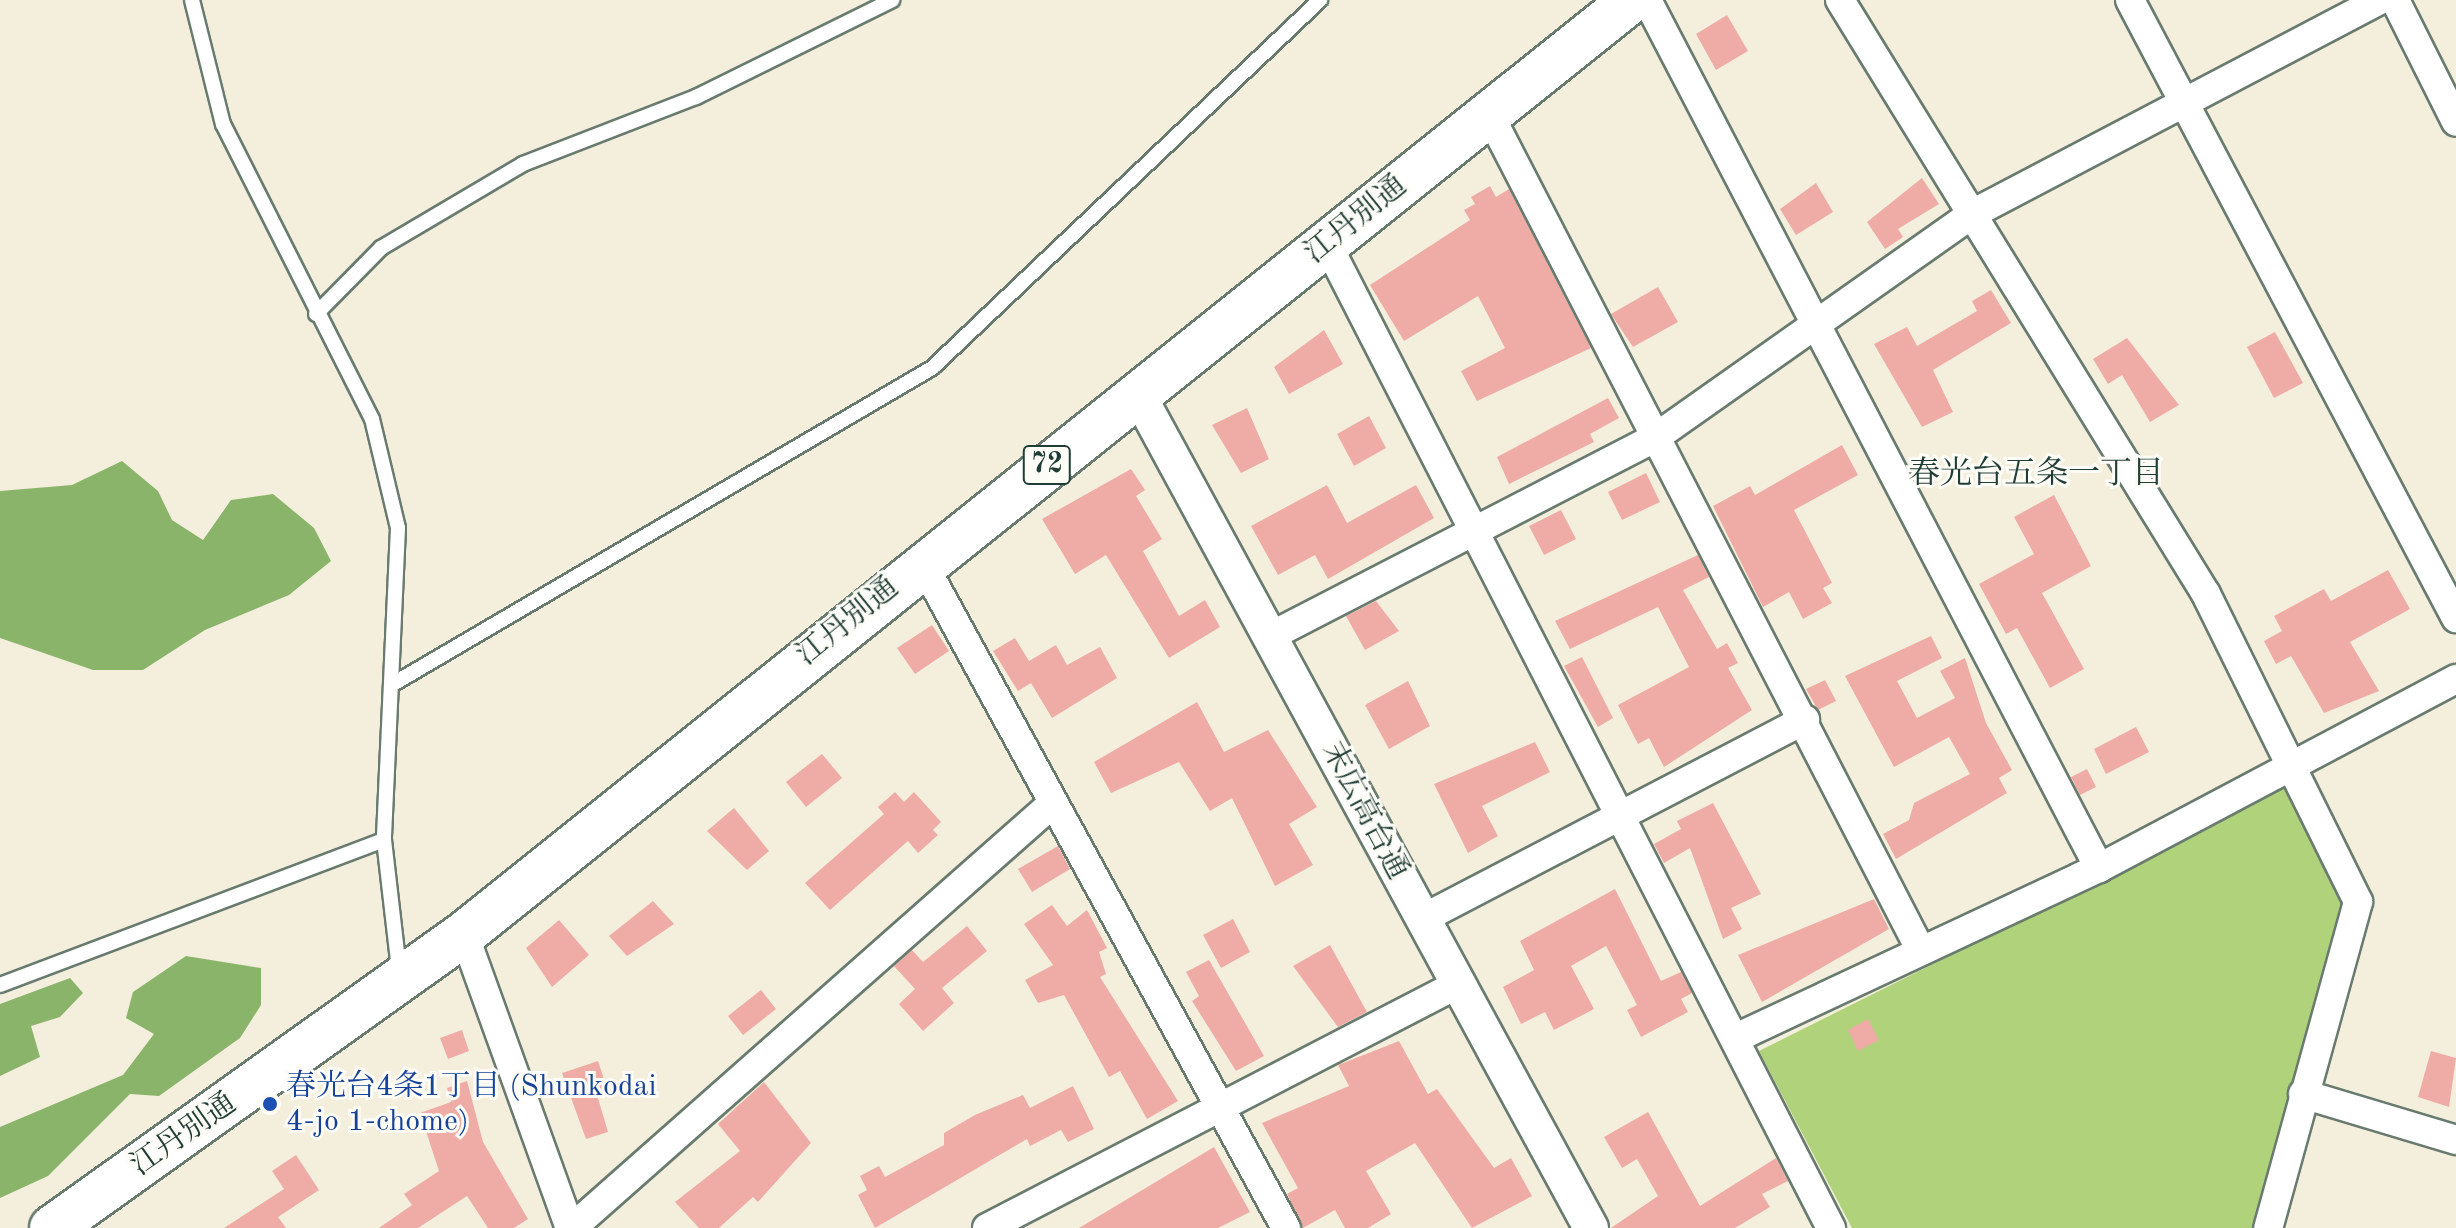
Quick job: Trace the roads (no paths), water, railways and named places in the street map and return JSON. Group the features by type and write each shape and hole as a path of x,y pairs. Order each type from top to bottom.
{"main road":[{"name":"江丹別通","path":"52,1228 400,983 464,934 922,562 1632,0"}],"street":[{"path":"1647,0 1815,328 2099,868"},
{"path":"1840,0 2206,594 2358,902 2268,1228"},
{"path":"2130,0 2183,106 2456,618"},
{"path":"1269,637 1656,437 1815,328 1974,213 2380,0"},
{"path":"2395,0 2456,122"},
{"path":"1489,114 1805,720 1919,947"},
{"path":"1327,244 1831,1228"},
{"name":"末広高台通","path":"1138,394 1591,1228"},
{"path":"922,562 1286,1228"},
{"path":"1736,1038 1919,947 2099,868 2456,679"},
{"path":"1422,919 1805,720"},
{"path":"464,934 571,1228 1053,803"},
{"path":"987,1228 1018,1221 1221,1106 1460,983"},
{"path":"2303,1094 2456,1140"}],"lane":[{"path":"192,0 223,124 316,314 372,419 398,528 384,840 400,983"},
{"path":"316,314 381,248 523,164 696,97 892,0"},
{"path":"393,684 932,368 1320,0"},
{"path":"0,985 384,840"}],"place":[{"name":"春光台4条1丁目 (Shunkodai 4-jo 1-chome)","path":"270,1104"}],"district":[{"name":"春光台五条一丁目","path":"2036,475"}]}
